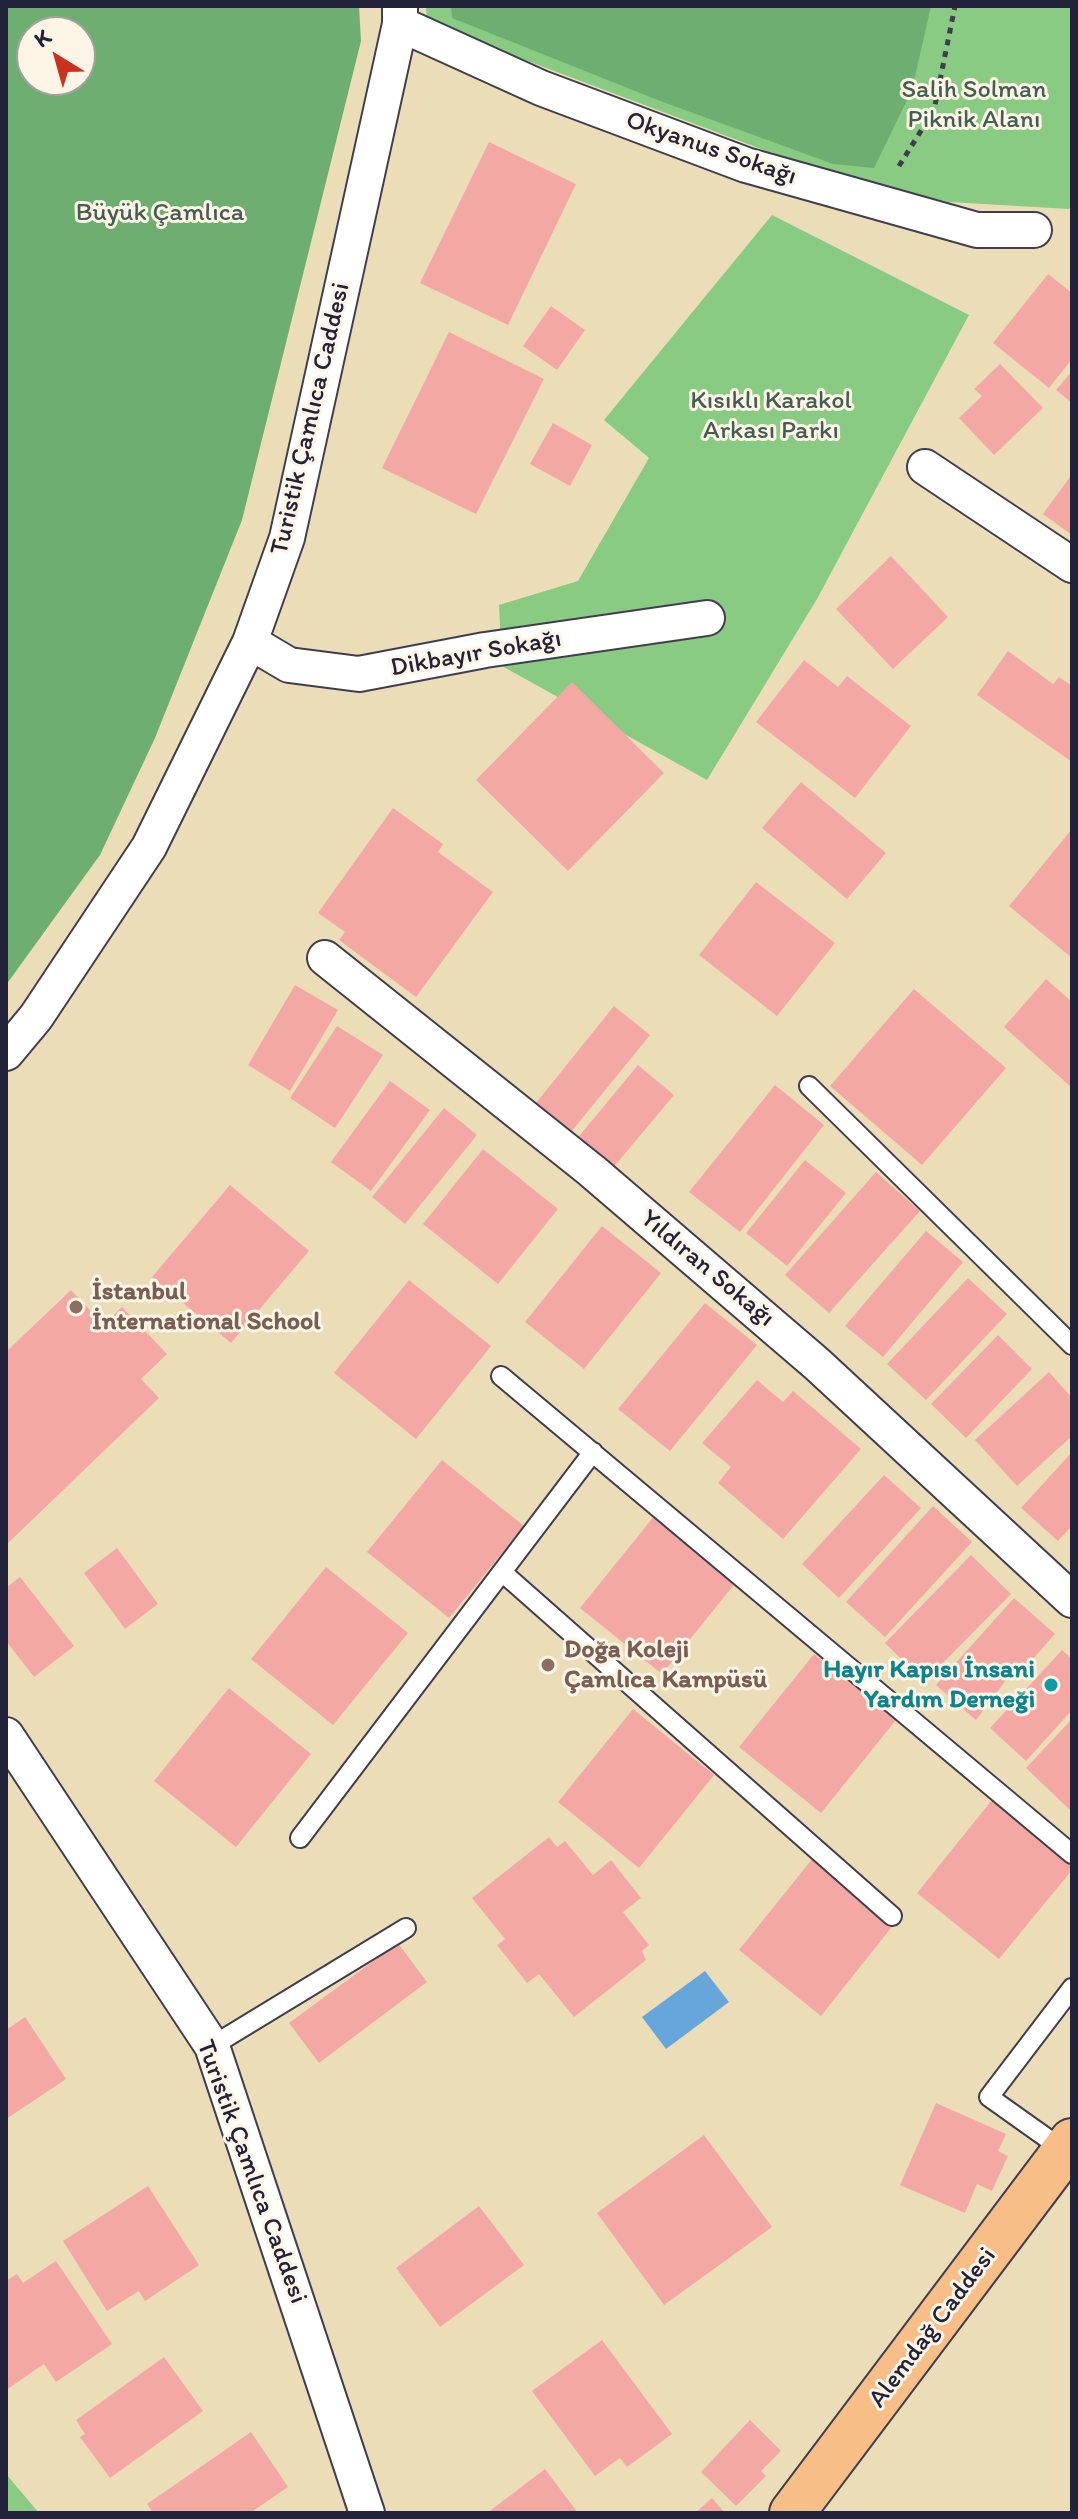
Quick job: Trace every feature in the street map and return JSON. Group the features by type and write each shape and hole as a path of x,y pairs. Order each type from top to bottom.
{"main road":[{"name":"Alemdağ Caddesi","path":"792,2513 1068,2146"}],"street":[{"name":"Okyanus Sokağı","path":"400,15 541,88 746,165 977,230 1034,230"},
{"name":"Turistik Çamlıca Caddesi","path":"6,1053 36,1017 149,847 250,642 287,538 400,15"},
{"path":"925,467 1072,565"},
{"name":"Dikbayır Sokağı","path":"250,642 289,665 359,674 485,650 707,618"},
{"name":"Yıldıran Sokağı","path":"325,958 592,1171 805,1353 1072,1600"},
{"name":"Turistik Çamlıca Caddesi","path":"6,1735 212,2046 367,2513"}],"lane":[{"path":"809,1086 1072,1345"},
{"path":"501,1376 1072,1854"},
{"path":"300,1838 593,1452"},
{"path":"502,1572 892,1916"},
{"path":"212,2046 406,1928"},
{"path":"1068,2146 989,2097 1072,1988"}],"path":[{"path":"861,198 902,163 934,110 955,6"}],"green space":[{"name":"Büyük Çamlıca","path":"6,6 359,6 361,41 242,520 155,738 100,855 6,985"},
{"name":"Salih Solman Piknik Alanı","path":"426,6 1072,6 1072,203 1069,209 949,202 883,187 769,152 427,23"},
{"path":"451,6 931,6 912,90 874,168 833,164 660,101 452,18"},
{"name":"Kısıklı Karakol Arkası Parkı","path":"772,215 969,315 817,599 707,780 502,666 499,605 578,581 649,458 604,420"},
{"path":"6,2474 39,2513 6,2513"}],"water":[{"path":"705,1971 729,2002 666,2049 642,2017"}],"building":[{"path":"489,142 576,184 508,325 420,283"},
{"path":"1048,274 1072,293 1072,359 1049,388 993,343"},
{"path":"551,306 585,330 557,370 523,346"},
{"path":"449,332 544,379 476,514 382,468"},
{"path":"1000,364 1043,408 994,455 959,418 982,396 974,389"},
{"path":"1072,371 1072,403 1056,390"},
{"path":"553,423 592,445 570,486 530,464"},
{"path":"1072,474 1072,535 1043,514"},
{"path":"891,556 948,617 893,669 836,609"},
{"path":"1008,651 1053,684 1059,677 1072,686 1072,762 977,695"},
{"path":"804,660 838,687 847,676 911,726 855,798 756,722"},
{"path":"572,682 664,773 568,871 476,780"},
{"path":"801,782 886,853 847,899 762,828"},
{"path":"393,808 443,844 438,852 493,892 416,997 339,940 345,932 318,913"},
{"path":"1072,829 1072,958 1009,906"},
{"path":"756,882 835,943 777,1016 699,955"},
{"path":"1046,979 1072,1002 1072,1088 1004,1027"},
{"path":"295,985 338,1010 290,1091 248,1065"},
{"path":"914,989 1006,1068 922,1165 830,1086"},
{"path":"614,1006 650,1035 567,1137 532,1108"},
{"path":"337,1026 383,1055 335,1128 290,1098"},
{"path":"638,1065 674,1095 612,1169 576,1140"},
{"path":"390,1081 430,1110 371,1191 331,1162"},
{"path":"775,1085 824,1125 740,1232 689,1192"},
{"path":"444,1108 477,1135 405,1224 372,1197"},
{"path":"483,1149 558,1209 498,1284 423,1224"},
{"path":"805,1160 846,1193 787,1266 746,1233"},
{"path":"876,1172 920,1211 829,1313 785,1275"},
{"path":"230,1185 309,1251 231,1343 152,1277"},
{"path":"602,1226 661,1273 584,1369 525,1322"},
{"path":"926,1231 963,1262 883,1357 845,1326"},
{"path":"968,1278 1007,1314 926,1400 887,1364"},
{"path":"409,1280 491,1346 416,1439 334,1373"},
{"path":"71,1290 104,1325 122,1307 167,1354 141,1379 159,1398 6,1545 6,1352"},
{"path":"705,1303 757,1345 670,1451 618,1409"},
{"path":"998,1335 1032,1369 966,1438 931,1404"},
{"path":"1049,1372 1072,1398 1072,1436 1017,1486 975,1440"},
{"path":"757,1380 783,1402 793,1391 861,1449 783,1539 718,1483 731,1467 702,1443"},
{"path":"1072,1452 1072,1526 1058,1541 1021,1508"},
{"path":"442,1460 524,1526 449,1618 367,1552"},
{"path":"884,1475 921,1508 839,1598 802,1564"},
{"path":"933,1506 972,1542 885,1637 846,1602"},
{"path":"655,1515 737,1581 662,1674 580,1608"},
{"path":"117,1548 158,1604 125,1629 84,1573"},
{"path":"971,1555 1011,1594 924,1682 885,1643"},
{"path":"326,1567 408,1633 333,1725 251,1659"},
{"path":"20,1577 74,1646 34,1677 6,1641 6,1588"},
{"path":"1014,1598 1055,1634 1018,1676 1013,1671 976,1720 936,1685"},
{"name":"Hayır Kapısı İnsani Yardım Derneği","path":"1062,1650 1072,1659 1072,1710 1026,1761 990,1728"},
{"path":"814,1654 896,1720 821,1813 739,1747"},
{"path":"229,1688 311,1754 236,1847 154,1781"},
{"path":"633,1709 714,1775 639,1868 558,1802"},
{"path":"1072,1719 1072,1808 1070,1810 1026,1768"},
{"path":"992,1800 1072,1865 1072,1870 999,1959 917,1893"},
{"path":"549,1837 557,1847 565,1841 593,1875 611,1860 641,1898 623,1912 649,1945 642,1951 646,1960 574,2017 539,1974 527,1983 497,1945 505,1939 472,1898"},
{"path":"813,1858 895,1923 821,2016 739,1950"},
{"path":"398,1943 427,1982 319,2063 289,2023"},
{"path":"25,2017 66,2079 6,2119 6,2030"},
{"path":"936,2103 1006,2134 998,2151 1008,2156 992,2191 977,2184 965,2213 900,2185"},
{"path":"704,2135 772,2227 664,2305 597,2213"},
{"path":"148,2186 199,2265 145,2301 139,2291 107,2311 63,2241"},
{"path":"479,2206 524,2265 440,2327 396,2268"},
{"path":"56,2261 112,2344 56,2382 44,2364 6,2390 6,2281 17,2274 23,2283"},
{"path":"602,2340 672,2434 627,2467 620,2458 595,2476 532,2391"},
{"path":"164,2357 203,2411 110,2478 80,2437 85,2434 76,2420"},
{"path":"750,2420 781,2451 761,2471 766,2476 736,2506 701,2472"},
{"path":"251,2432 288,2487 250,2513 153,2513 147,2504"},
{"path":"545,2469 578,2513 487,2513"},
{"path":"712,2498 725,2513 695,2513"}],"place":[{"name":"İstanbul İnternational School","path":"76,1307"},
{"name":"Doğa Koleji Çamlıca Kampüsü","path":"548,1665"},
{"name":"Hayır Kapısı İnsani Yardım Derneği","path":"1051,1685"}]}
